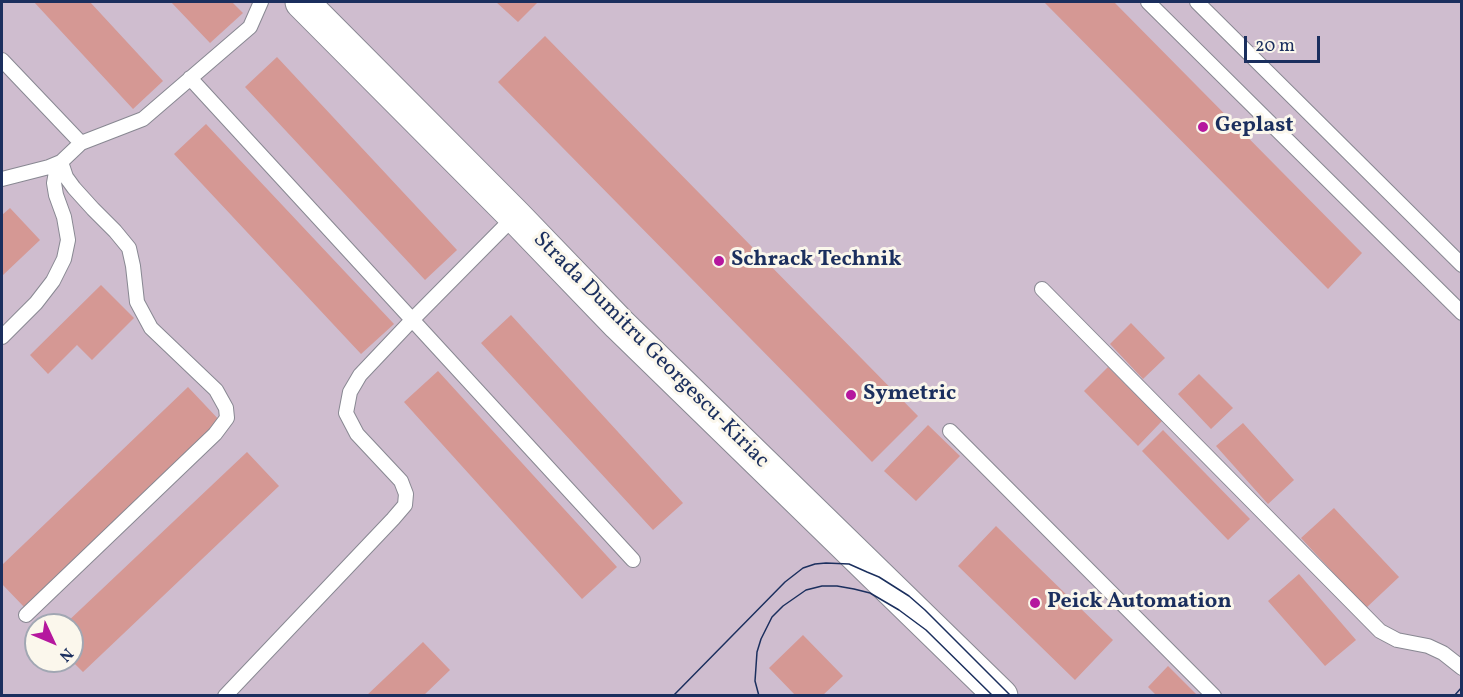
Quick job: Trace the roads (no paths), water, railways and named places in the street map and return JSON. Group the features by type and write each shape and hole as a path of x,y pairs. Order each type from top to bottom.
{"main road":[{"name":"Strada Dumitru Georgescu-Kiriac","path":"302,2 619,324 1002,696"}],"lane":[{"path":"2,338 36,303 53,281 64,259 68,240 54,183 61,162 81,143 143,119 250,27 261,2"},
{"path":"1148,2 1461,313"},
{"path":"1197,2 1461,265"},
{"path":"2,60 81,143"},
{"path":"190,78 633,560"},
{"path":"2,179 61,162"},
{"path":"28,613 215,434 227,418 226,408 216,390 151,328 137,302 129,248 74,188 66,177 61,162"},
{"path":"225,696 405,505 406,494 401,481 357,434 346,413 350,392 360,375 515,216"},
{"path":"1042,289 1380,631 1397,640 1428,646 1443,653 1461,668"},
{"path":"950,431 1214,696"}],"tram line":[{"path":"673,696 785,582 803,568 826,563 849,564 879,577 909,596 1011,696"},
{"path":"759,696 755,681 757,652 772,617 806,590 822,586 837,586 870,593 899,610 926,630 993,696"},
{"path":"1454,696 1462,687"}],"place":[{"name":"Geplast","path":"1203,127"},
{"name":"Schrack Technik","path":"719,261"},
{"name":"Symetric","path":"851,395"},
{"name":"Peick Automation","path":"1035,603"}]}
